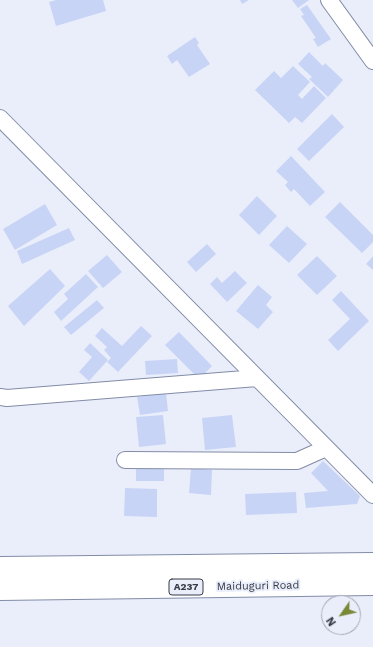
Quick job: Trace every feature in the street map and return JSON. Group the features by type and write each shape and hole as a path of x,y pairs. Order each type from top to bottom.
{"highway":[{"name":"Maiduguri Road","path":"0,568 373,564"},
{"name":"Maiduguri Road","path":"0,589 373,584"}],"street":[{"path":"329,0 373,61"},
{"path":"0,118 373,495"},
{"path":"0,397 7,398 257,378"},
{"path":"125,460 297,461 326,448"}],"building":[{"path":"56,0 103,0 106,11 56,26 49,2"},
{"path":"240,0 249,0 242,4"},
{"path":"292,0 309,0 298,8"},
{"path":"307,5 331,39 318,47 313,39 316,38 301,16 304,15 300,9"},
{"path":"195,37 199,43 197,45 210,64 189,77 177,60 172,64 167,56"},
{"path":"309,52 323,66 325,63 343,80 328,97 309,79 312,77 298,64"},
{"path":"293,66 310,82 298,95 302,99 314,86 326,98 302,123 295,117 289,123 255,90 274,71 281,78"},
{"path":"332,114 344,127 309,161 297,149"},
{"path":"291,156 325,192 310,206 294,189 291,192 285,185 288,182 276,171"},
{"path":"257,196 277,216 259,235 239,215"},
{"path":"340,202 373,235 373,242 362,253 325,217"},
{"path":"45,204 57,225 15,250 3,229"},
{"path":"287,226 307,244 289,263 269,245"},
{"path":"69,228 75,240 22,264 17,251"},
{"path":"207,244 216,254 196,272 187,262"},
{"path":"107,255 122,272 103,288 88,271"},
{"path":"317,256 337,276 317,295 297,275"},
{"path":"373,256 373,270 366,264"},
{"path":"50,269 65,286 24,326 8,306"},
{"path":"235,271 247,283 227,302 210,284 217,277 222,283"},
{"path":"86,274 98,287 61,321 54,312 68,299 64,294"},
{"path":"258,285 272,297 266,305 273,312 258,329 236,311"},
{"path":"341,291 369,321 338,351 328,340 350,319 332,300"},
{"path":"97,300 104,308 71,335 64,327"},
{"path":"141,326 152,336 118,372 107,362 111,358 104,350 107,347 95,336 102,328 122,346"},
{"path":"179,332 212,366 199,379 165,345"},
{"path":"90,343 108,360 89,381 79,372 92,357 84,350"},
{"path":"177,359 178,373 146,375 145,361"},
{"path":"166,393 168,411 140,415 137,397"},
{"path":"163,415 166,444 139,447 136,417"},
{"path":"232,415 236,447 205,450 202,418"},
{"path":"323,461 360,496 357,504 306,508 304,493 328,491 311,473"},
{"path":"136,463 164,463 164,481 136,481"},
{"path":"191,468 212,470 211,495 189,493"},
{"path":"125,488 157,489 157,517 124,516"},
{"path":"296,492 297,513 246,515 245,494"}]}
